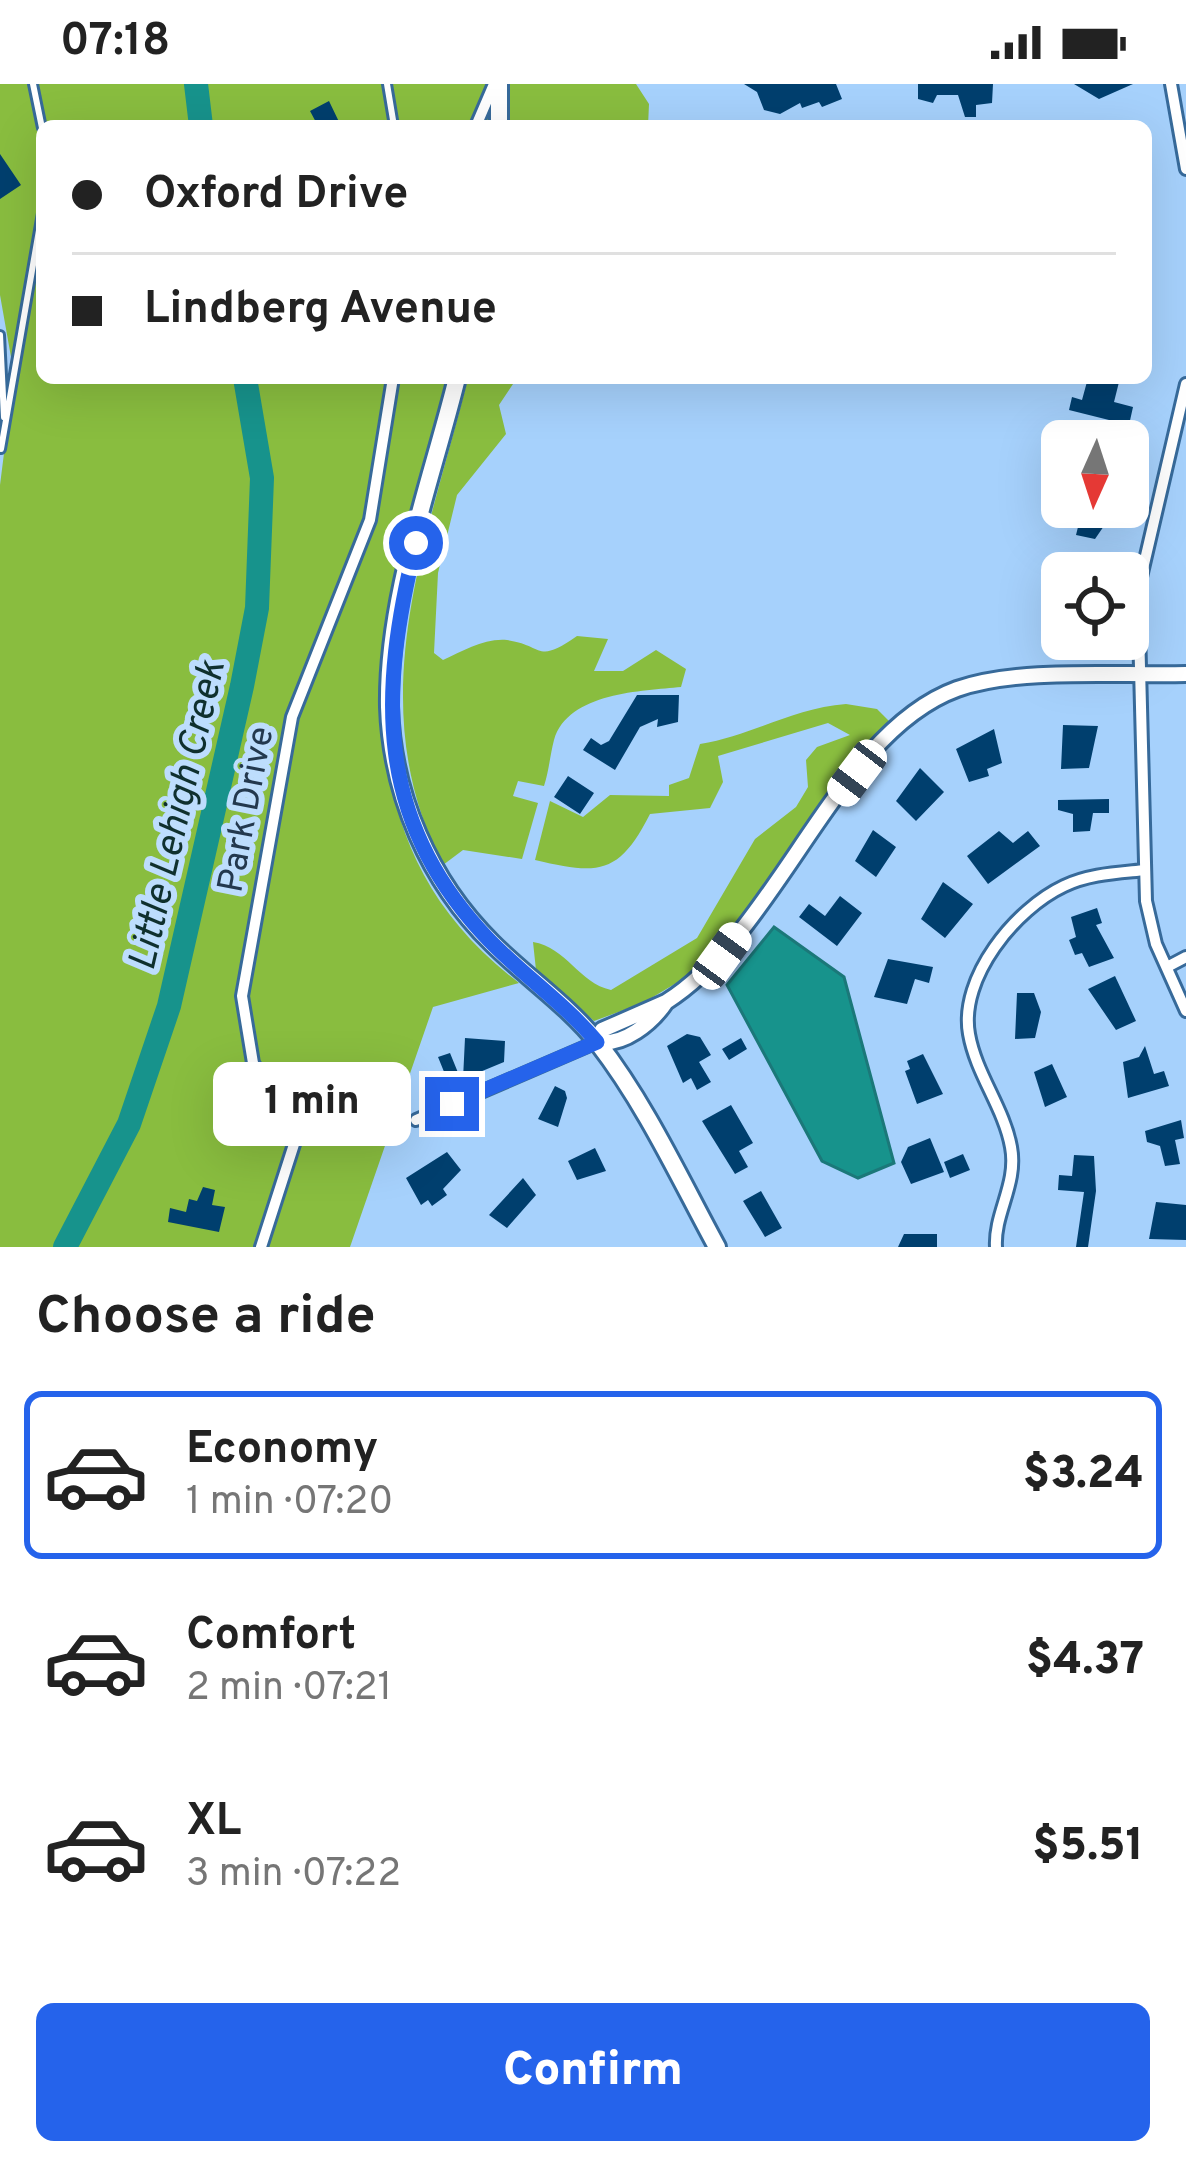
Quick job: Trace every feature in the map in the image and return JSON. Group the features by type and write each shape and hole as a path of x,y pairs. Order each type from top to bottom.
{"main road":[{"path":"497,84 499,120"},
{"path":"456,384 398,622 389,704 396,769 428,857 466,915 597,1042 626,1083 718,1247"}],"street":[{"path":"479,120 497,84"},
{"path":"1171,84 1186,169"},
{"name":"Park Drive","path":"261,1247 296,1136 288,1115 262,1082 248,1047 242,996 292,716 370,520 393,384"},
{"path":"1186,385 1141,565 1145,870 1151,926 1186,1010"},
{"path":"416,1120 597,1042 613,1044 656,1018 666,1002 722,956 882,740 926,704 956,689 997,680 1186,674"},
{"path":"996,1247 1012,1180 1012,1151 969,1035 975,984 1016,923 1048,894 1084,878 1145,870"},
{"path":"1167,968 1186,958"}],"lane":[{"path":"33,84 40,120"},
{"path":"387,84 393,120"},
{"path":"1,452 36,247"},
{"path":"0,335 1,452"}],"green space":[{"path":"0,84 490,84 491,120 36,120 36,384 445,384 406,540 392,621 385,701 391,778 412,851 454,920 519,983 433,1007 350,1247 0,1247 0,485 14,374 0,295"},
{"path":"510,84 636,84 649,104 648,120 510,120"},
{"path":"466,384 513,384 499,405 506,434 457,495 438,573 434,653 443,660 498,640 547,651 577,636 608,639 594,671 623,671 656,650 686,669 681,687 608,697 574,712 562,724 544,786 518,781 513,796 538,803 522,859 463,850 443,865 418,804 406,743 403,683 420,562"},
{"path":"846,704 877,709 890,722 703,967 643,1003 594,1021 536,970 533,942 555,951 590,980 611,990 697,938 755,839 796,807 808,787 806,760 817,747 850,735 828,723 718,756 723,782 710,808 650,814 628,849 605,866 576,868 535,860 550,801 583,817 610,795 669,796 669,785 689,778 700,744"}],"shaded area":[{"path":"774,927 844,977 894,1163 858,1178 822,1161 727,985"}],"building":[{"path":"744,84 836,84 842,99 822,107 819,102 802,108 800,103 780,114 764,110 757,92"},
{"path":"918,84 993,84 992,103 976,105 976,117 965,117 958,95 937,95 933,103 918,99"},
{"path":"1074,84 1133,84 1099,99"},
{"path":"329,101 338,120 315,120 310,111"},
{"path":"0,154 21,185 0,199"},
{"path":"1086,384 1118,384 1114,402 1133,407 1130,420 1069,410 1072,397 1082,400"},
{"path":"1078,528 1103,528 1095,539 1076,535"},
{"path":"637,695 679,695 678,722 657,727 658,719 640,727 615,770 583,750 591,738 601,745 609,741"},
{"path":"1063,725 1098,726 1089,768 1061,769"},
{"path":"994,729 1002,763 987,769 989,776 969,782 956,749"},
{"path":"920,768 944,792 916,821 896,801"},
{"path":"568,776 594,793 580,814 554,797"},
{"path":"1109,799 1109,813 1093,813 1090,831 1073,832 1073,814 1058,810 1058,800"},
{"path":"873,830 896,847 876,877 855,861"},
{"path":"999,831 1013,843 1028,831 1040,846 988,884 967,856"},
{"path":"943,882 973,904 945,938 921,919"},
{"path":"840,896 862,913 837,946 799,917 809,904 825,916"},
{"path":"1097,908 1102,923 1096,925 1114,958 1089,967 1082,953 1075,955 1069,940 1076,937 1071,917"},
{"path":"888,959 933,967 929,983 915,979 907,1004 874,997"},
{"path":"1115,976 1136,1021 1116,1030 1088,989"},
{"path":"1017,993 1034,993 1041,1012 1035,1038 1015,1039"},
{"path":"687,1034 700,1037 711,1055 699,1062 711,1082 697,1090 691,1078 683,1083 667,1046"},
{"path":"465,1038 505,1041 504,1062 463,1079"},
{"path":"741,1038 747,1049 729,1060 722,1049"},
{"path":"1145,1046 1154,1074 1164,1071 1169,1086 1128,1098 1123,1062 1139,1057"},
{"path":"450,1053 461,1080 449,1084 438,1057"},
{"path":"923,1054 943,1094 917,1104 905,1071 910,1069 907,1061"},
{"path":"1052,1064 1067,1097 1045,1107 1034,1072"},
{"path":"555,1086 567,1098 558,1127 538,1119"},
{"path":"731,1105 753,1143 739,1151 748,1167 735,1174 702,1121"},
{"path":"1181,1120 1184,1138 1175,1140 1180,1164 1165,1166 1160,1146 1147,1142 1145,1131"},
{"path":"930,1138 944,1172 911,1184 901,1162 908,1147"},
{"path":"595,1148 606,1171 577,1180 568,1161"},
{"path":"447,1152 461,1170 443,1189 447,1195 432,1206 428,1200 421,1205 406,1178"},
{"path":"963,1154 970,1170 950,1178 944,1162"},
{"path":"1074,1155 1094,1156 1096,1191 1088,1247 1076,1247 1084,1192 1058,1190 1059,1175 1072,1176"},
{"path":"523,1178 536,1195 507,1228 489,1215"},
{"path":"203,1187 215,1190 212,1205 225,1207 219,1232 168,1222 170,1208 186,1212 189,1199 197,1201"},
{"path":"761,1191 782,1228 765,1237 743,1201"},
{"path":"1156,1202 1186,1205 1186,1240 1149,1239"},
{"path":"904,1234 937,1234 937,1247 898,1247"}],"waterway":[{"name":"Little Lehigh Creek","path":"196,84 200,120"},
{"name":"Little Lehigh Creek","path":"65,1247 129,1124 169,1006 242,686 257,608 262,478 246,384"}],"route":[{"path":"416,543 398,622 389,704 404,800 428,857 466,915 597,1042 452,1104"}]}
